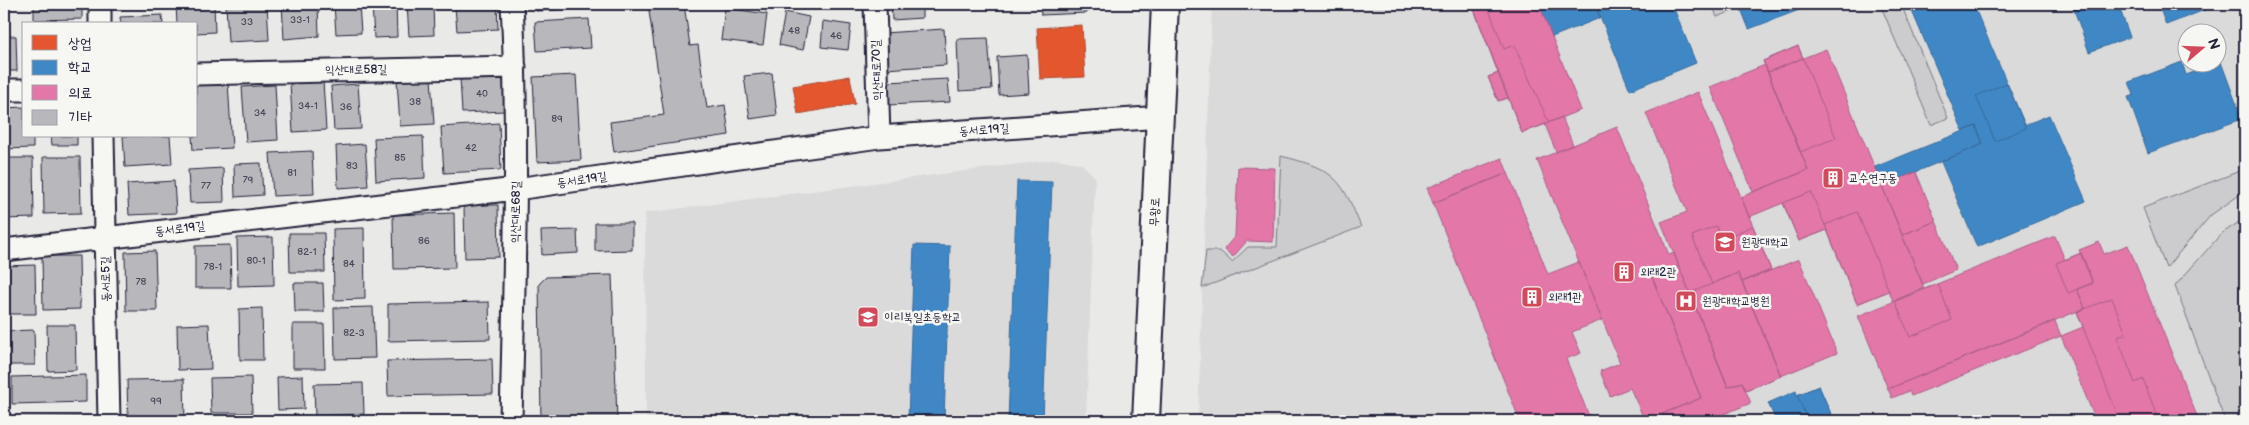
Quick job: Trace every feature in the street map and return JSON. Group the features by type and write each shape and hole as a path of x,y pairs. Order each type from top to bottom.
{"street":[{"path":"100,4 100,22"},
{"name":"익산대로68길","path":"511,421 516,189 515,67 512,4"},
{"name":"익산대로70길","path":"875,4 879,137"},
{"name":"무왕로","path":"1146,421 1165,4"},
{"name":"익산대로58길","path":"198,74 515,67"},
{"path":"4,90 22,90"},
{"name":"동서로19길","path":"4,250 516,189 879,137 1161,117"},
{"name":"동서로5길","path":"103,138 109,421"}],"shaded area":[{"name":"원광대학교","path":"1212,4 2245,4 2245,421 1198,421"},
{"path":"1712,4 1738,4 1740,8 1717,17"},
{"path":"1880,4 1901,4 1948,118 1931,125"},
{"path":"1281,156 1313,166 1333,178 1348,197 1361,227 1202,288 1206,251 1220,251 1232,262 1248,247 1277,247"},
{"name":"이리북일초등학교","path":"1057,159 1082,164 1095,177 1086,421 646,421 645,213"},
{"path":"2245,169 2245,191 2211,215 2166,268 2143,208"},
{"path":"2245,218 2245,421 2225,421 2175,286 2221,234"}],"building: 상업":[{"path":"1082,25 1085,77 1040,79 1037,28"},
{"path":"850,76 855,104 798,114 793,86"}],"building: 학교":[{"path":"1539,4 1595,4 1600,18 1552,37"},
{"path":"1595,4 1672,4 1696,63 1630,90"},
{"path":"1739,4 1805,4 1807,7 1749,29"},
{"path":"1909,4 1973,4 2025,125 2049,115 2086,201 1977,247 1941,162 1983,144 1976,126 1963,131"},
{"path":"2072,4 2118,4 2130,37 2089,52"},
{"path":"2158,4 2220,4 2166,25"},
{"path":"2176,64 2176,72 2185,72 2186,75 2194,72 2225,72 2242,119 2148,153 2128,97 2134,95 2129,82"},
{"path":"2007,83 2026,128 1995,141 1976,96"},
{"path":"1976,126 1983,144 1882,186 1875,167"},
{"path":"1017,181 1052,182 1043,421 1008,421"},
{"path":"914,245 950,246 944,421 908,421"},
{"path":"1819,386 1834,421 1776,421 1768,403 1796,391 1797,395"},
{"path":"1819,386 1834,421 1808,421 1797,395"}],"building: 의료":[{"path":"1472,4 1539,4 1581,110 1522,133 1508,98 1498,101 1488,77 1498,73"},
{"path":"1472,4 1487,4 1504,49 1514,45 1549,123 1522,133"},
{"name":"교수연구동","path":"1798,46 1803,58 1826,49 1924,288 1893,301 1889,291 1857,304 1827,230 1799,241 1783,203 1749,217 1741,197 1808,170 1763,61"},
{"path":"1798,46 1803,58 1768,72 1763,61"},
{"path":"1803,58 1836,138 1800,152 1768,72"},
{"path":"1765,65 1808,170 1753,192 1710,87"},
{"path":"1498,73 1508,98 1498,101 1488,77"},
{"path":"1698,92 1771,270 1742,282 1781,376 1746,390 1742,382 1728,387 1661,222 1687,212 1646,113"},
{"path":"1562,117 1573,145 1556,152 1545,124"},
{"name":"외래2관","path":"1617,127 1669,255 1674,253 1679,266 1652,277 1701,398 1645,421 1630,388 1610,396 1600,371 1620,363 1537,160"},
{"path":"1502,158 1508,173 1433,203 1427,188"},
{"path":"1238,167 1275,168 1273,242 1247,241 1233,257 1224,249 1235,236"},
{"path":"1916,172 1936,221 1902,235 1882,186"},
{"name":"외래1관","path":"1508,173 1548,274 1579,262 1602,320 1572,332 1581,353 1566,359 1591,421 1520,421 1433,203"},
{"path":"1811,192 1827,230 1799,241 1783,203"},
{"path":"1857,212 1889,291 1857,304 1825,225"},
{"path":"1936,221 1956,270 1923,284 1902,235"},
{"path":"1716,226 1721,239 1753,226 1771,270 1742,282 1738,273 1712,284 1692,236"},
{"path":"2055,236 2065,260 2081,253 2093,283 2077,289 2085,308 1888,389 1858,316"},
{"path":"2099,242 2104,254 2128,245 2199,421 2096,421 2061,336 2083,327 2077,312 2085,308 2077,289 2093,283 2079,250"},
{"path":"2081,253 2093,283 2068,293 2056,263"},
{"path":"1799,259 1837,353 1781,376 1742,282"},
{"path":"1679,266 1728,387 1742,382 1751,403 1707,421 1665,421 1662,414 1701,398 1652,277"},
{"path":"1738,273 1781,376 1746,390 1742,382 1728,387 1690,293"},
{"path":"1938,284 1952,320 1910,337 1895,301"},
{"path":"2112,298 2126,334 2117,337 2135,383 2143,379 2159,421 2120,421 2077,312"},
{"path":"2055,321 2061,336 1911,396 1909,391 1892,398 1888,389"}],"building: 기타":[{"path":"34,4 82,4 82,19 34,20"},
{"path":"176,4 214,4 215,32 198,33 198,22 177,22"},
{"path":"226,4 267,4 269,40 228,42"},
{"path":"282,4 318,4 319,36 284,39"},
{"path":"334,4 359,4 361,33 336,34"},
{"path":"372,4 396,4 397,37 374,38"},
{"path":"407,4 433,4 434,35 409,36"},
{"path":"497,4 498,29 457,31 455,7"},
{"path":"535,4 588,4 589,8 536,11"},
{"path":"648,4 684,4 690,46 698,45 707,108 725,105 729,135 614,152 610,122 664,115"},
{"path":"819,4 856,4 856,5 819,6"},
{"path":"891,4 922,4 922,18 892,20"},
{"path":"1040,4 1086,4 1087,13 1041,15"},
{"path":"725,8 767,14 763,45 721,40"},
{"path":"785,12 809,17 803,50 779,45"},
{"path":"162,15 163,22 121,22 120,17"},
{"path":"589,19 591,48 537,51 535,22"},
{"path":"823,21 851,25 848,50 821,47"},
{"path":"944,29 946,65 885,69 883,33"},
{"path":"4,36 16,36 17,71 4,71"},
{"path":"988,38 992,89 959,91 957,39"},
{"path":"1027,55 1029,93 999,95 997,57"},
{"path":"772,73 777,115 750,119 744,76"},
{"path":"503,75 504,111 462,113 460,77"},
{"path":"576,75 581,160 537,162 533,77"},
{"path":"431,78 434,124 400,126 397,80"},
{"path":"948,79 950,102 888,105 887,82"},
{"path":"323,81 326,130 293,132 290,83"},
{"path":"228,82 232,148 193,150 192,138 198,138 198,84"},
{"path":"358,84 361,129 334,130 331,86"},
{"path":"275,85 278,140 246,142 242,87"},
{"path":"22,107 22,138 33,138 33,148 4,149 4,108"},
{"path":"499,123 501,170 444,173 441,127"},
{"path":"423,136 425,178 376,181 374,138"},
{"path":"51,138 77,138 77,145 52,145"},
{"path":"123,138 170,138 172,164 125,167"},
{"path":"365,144 368,186 338,188 336,146"},
{"path":"312,151 314,194 273,196 270,153"},
{"path":"43,157 80,157 81,213 44,214"},
{"path":"4,158 33,158 34,218 4,219"},
{"path":"261,163 263,195 235,197 234,164"},
{"path":"223,168 224,202 190,203 188,170"},
{"path":"174,181 176,213 129,215 127,184"},
{"path":"464,205 498,205 499,257 465,258"},
{"path":"454,213 455,268 394,269 393,215"},
{"path":"595,223 632,223 632,250 595,251"},
{"path":"364,228 365,299 334,300 333,229"},
{"path":"577,230 578,253 542,255 541,231"},
{"path":"289,233 324,233 325,272 290,272"},
{"path":"273,237 274,285 238,286 237,238"},
{"path":"230,245 231,288 195,288 195,246"},
{"path":"155,251 157,311 126,311 125,252"},
{"path":"42,256 79,256 80,309 43,310"},
{"path":"35,265 36,314 5,314 4,266"},
{"path":"612,275 617,421 541,421 539,284 546,277"},
{"path":"294,283 323,283 324,312 295,312"},
{"path":"489,302 490,339 388,341 388,304"},
{"path":"373,307 375,358 335,359 334,308"},
{"path":"262,308 263,360 240,360 239,309"},
{"path":"209,324 211,369 178,370 177,325"},
{"path":"293,324 324,324 325,368 293,368"},
{"path":"47,325 75,325 76,370 48,371"},
{"path":"34,330 35,365 4,365 4,331"},
{"path":"492,359 493,394 388,396 387,361"},
{"path":"86,375 86,402 12,404 12,377"},
{"path":"303,376 304,409 278,410 277,377"},
{"path":"251,377 252,413 211,413 210,378"},
{"path":"184,379 185,421 128,421 127,380"},
{"path":"363,383 364,414 315,416 314,384"},
{"path":"90,417 90,421 7,421 7,418"},
{"path":"501,419 501,421 434,420"}],"place":[{"name":"교수연구동","path":"1833,178"},
{"name":"원광대학교","path":"1725,242"},
{"name":"외래2관","path":"1624,272"},
{"name":"외래1관","path":"1532,297"},
{"name":"원광대학교병원","path":"1686,301"},
{"name":"이리북일초등학교","path":"868,317"}]}
